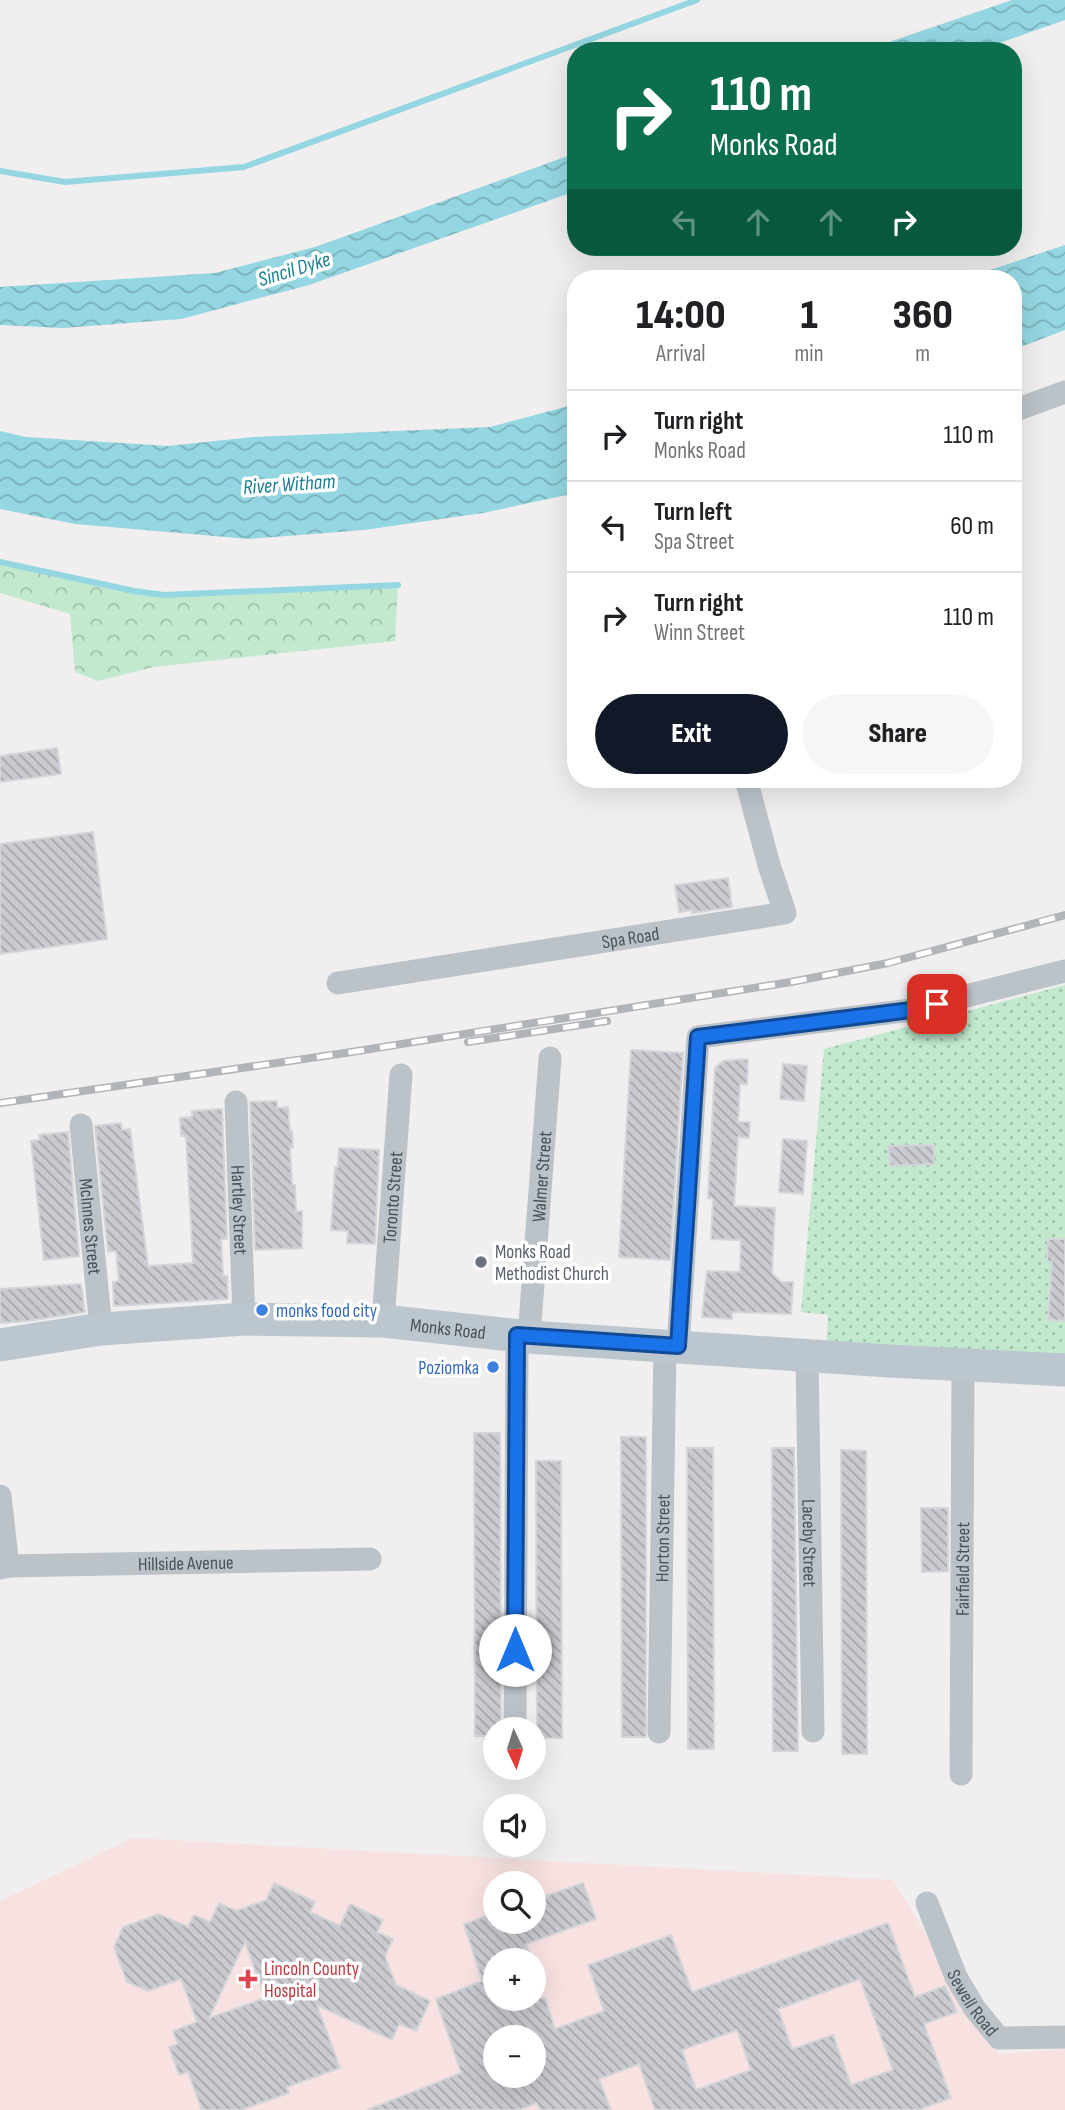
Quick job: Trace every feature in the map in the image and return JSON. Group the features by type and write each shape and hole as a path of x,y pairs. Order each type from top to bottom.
{"main road":[{"name":"Monks Road","path":"0,1345 101,1329 244,1319 383,1321 523,1336 963,1366 1065,1370"}],"street":[{"path":"1022,408 1065,392"},
{"name":"Spa Road","path":"338,983 785,913 769,865 749,788"},
{"name":"Horton Street","path":"659,1732 672,1346 698,1037 911,1010 1065,971"},
{"name":"Walmer Street","path":"515,1717 523,1336 550,1058"},
{"name":"Toronto Street","path":"383,1321 401,1075"},
{"name":"Hartley Street","path":"236,1102 244,1319"},
{"name":"McInnes Street","path":"81,1125 101,1329"},
{"name":"Laceby Street","path":"807,1356 813,1731"},
{"name":"Fairfield Street","path":"961,1774 963,1366"},
{"path":"0,1496 4,1567"},
{"name":"Hillside Avenue","path":"4,1567 370,1559"},
{"name":"Sewell Road","path":"928,1903 956,1976 975,2009 999,2038 1065,2037"}],"shaded area":[{"name":"Lincoln County Hospital","path":"133,1838 893,1880 999,2054 1065,2049 1065,2110 0,2110 0,1901"}],"green space":[{"path":"0,562 164,595 398,585 395,641 154,667 98,681 75,672 70,614 0,593"},
{"path":"1065,985 1065,1361 826,1350 828,1315 801,1312 824,1049"}],"water":[{"path":"1012,0 1065,0 1065,20 1003,42 889,42"},
{"name":"Sincil Dyke","path":"567,156 567,194 309,285 181,319 63,328 0,325 0,287 215,273 315,247"},
{"path":"1065,245 1065,330 1022,347 1022,270 990,270"},
{"name":"River Witham","path":"567,406 567,495 483,513 364,530 249,539 75,524 0,509 0,431 26,437 168,446 253,437 490,427"}],"building":[{"path":"57,748 61,774 0,782 0,756"},
{"path":"93,832 107,939 0,954 0,844"},
{"path":"728,878 732,907 692,913 692,910 679,912 675,885"},
{"path":"631,1050 683,1053 670,1260 619,1257"},
{"path":"748,1059 747,1084 740,1084 738,1122 750,1122 749,1138 738,1137 734,1206 775,1208 772,1273 781,1282 793,1282 791,1314 732,1312 732,1319 702,1317 707,1271 740,1272 741,1240 711,1239 713,1199 708,1198 715,1068 723,1061"},
{"path":"783,1064 807,1066 804,1101 780,1099"},
{"path":"277,1101 277,1108 288,1107 293,1148 290,1148 292,1185 295,1185 296,1212 302,1211 302,1248 255,1250 250,1102"},
{"path":"222,1109 227,1239 221,1239 223,1276 227,1276 228,1299 114,1306 113,1282 119,1281 116,1251 108,1252 95,1126 121,1123 122,1130 130,1129 148,1266 193,1263 186,1136 181,1136 180,1118 192,1117 192,1111"},
{"path":"68,1132 79,1256 44,1260 31,1141 40,1140 39,1135"},
{"path":"783,1139 807,1141 803,1194 779,1192"},
{"path":"934,1145 934,1164 890,1166 889,1146"},
{"path":"339,1148 379,1150 375,1244 347,1243 348,1231 331,1230 335,1167 338,1167"},
{"path":"1048,1239 1065,1239 1065,1321 1048,1320 1052,1262 1047,1261"},
{"path":"81,1284 85,1312 0,1323 0,1289"},
{"path":"474,1433 500,1433 501,1717 483,1717 483,1736 475,1736"},
{"path":"621,1437 646,1437 646,1737 622,1737"},
{"path":"687,1448 713,1448 714,1749 688,1749"},
{"path":"772,1448 794,1448 798,1751 773,1751"},
{"path":"841,1450 866,1451 867,1754 842,1754"},
{"path":"536,1461 561,1461 562,1738 546,1738 546,1717 537,1717"},
{"path":"921,1508 948,1508 948,1571 922,1572"},
{"path":"274,1883 315,1902 310,1912 340,1926 350,1904 383,1920 377,1932 393,1939 385,1956 396,1985 430,2001 416,2031 399,2024 392,2040 317,2005 340,2068 287,2087 289,2093 241,2110 202,2110 188,2072 179,2075 169,2047 178,2044 173,2031 197,2022 181,1979 148,1991 127,1982 114,1947 123,1927 159,1914 188,1927 194,1915 210,1922 219,1903 236,1911 266,1900","holes":["245,1942 265,1998 209,2018"]},
{"path":"583,1883 596,1919 526,1944 528,1948 483,1948 483,2011 546,2011 546,2001 555,2029 604,2011 588,1965 671,1935 692,1992 888,1923 915,1997 945,1986 957,2012 924,2024 951,2098 918,2110 655,2110 639,2064 599,2079 611,2110 540,2110 537,2103 518,2110 367,2110 461,2073 436,1999 482,1981 464,1924 483,1917 483,1934 546,1934 546,1896","holes":["860,1979 893,2070 851,2085 833,2035 792,2049 778,2009","737,2030 751,2070 696,2090 682,2050"]}],"waterway":[{"path":"583,42 697,0"},
{"path":"0,171 65,182 244,167 567,48"},
{"path":"0,562 164,595 398,585"}],"railway":[{"path":"0,1103 345,1053 791,982 888,963 1065,915"},
{"path":"468,1042 607,1021"}],"place":[{"name":"Monks Road Methodist Church","path":"481,1262"},
{"name":"monks food city","path":"262,1310"},
{"name":"Poziomka","path":"493,1367"},
{"name":"Lincoln County Hospital","path":"248,1979"}],"route":[{"path":"515,1650 517,1335 678,1346 698,1037 911,1010 937,1004"}]}
